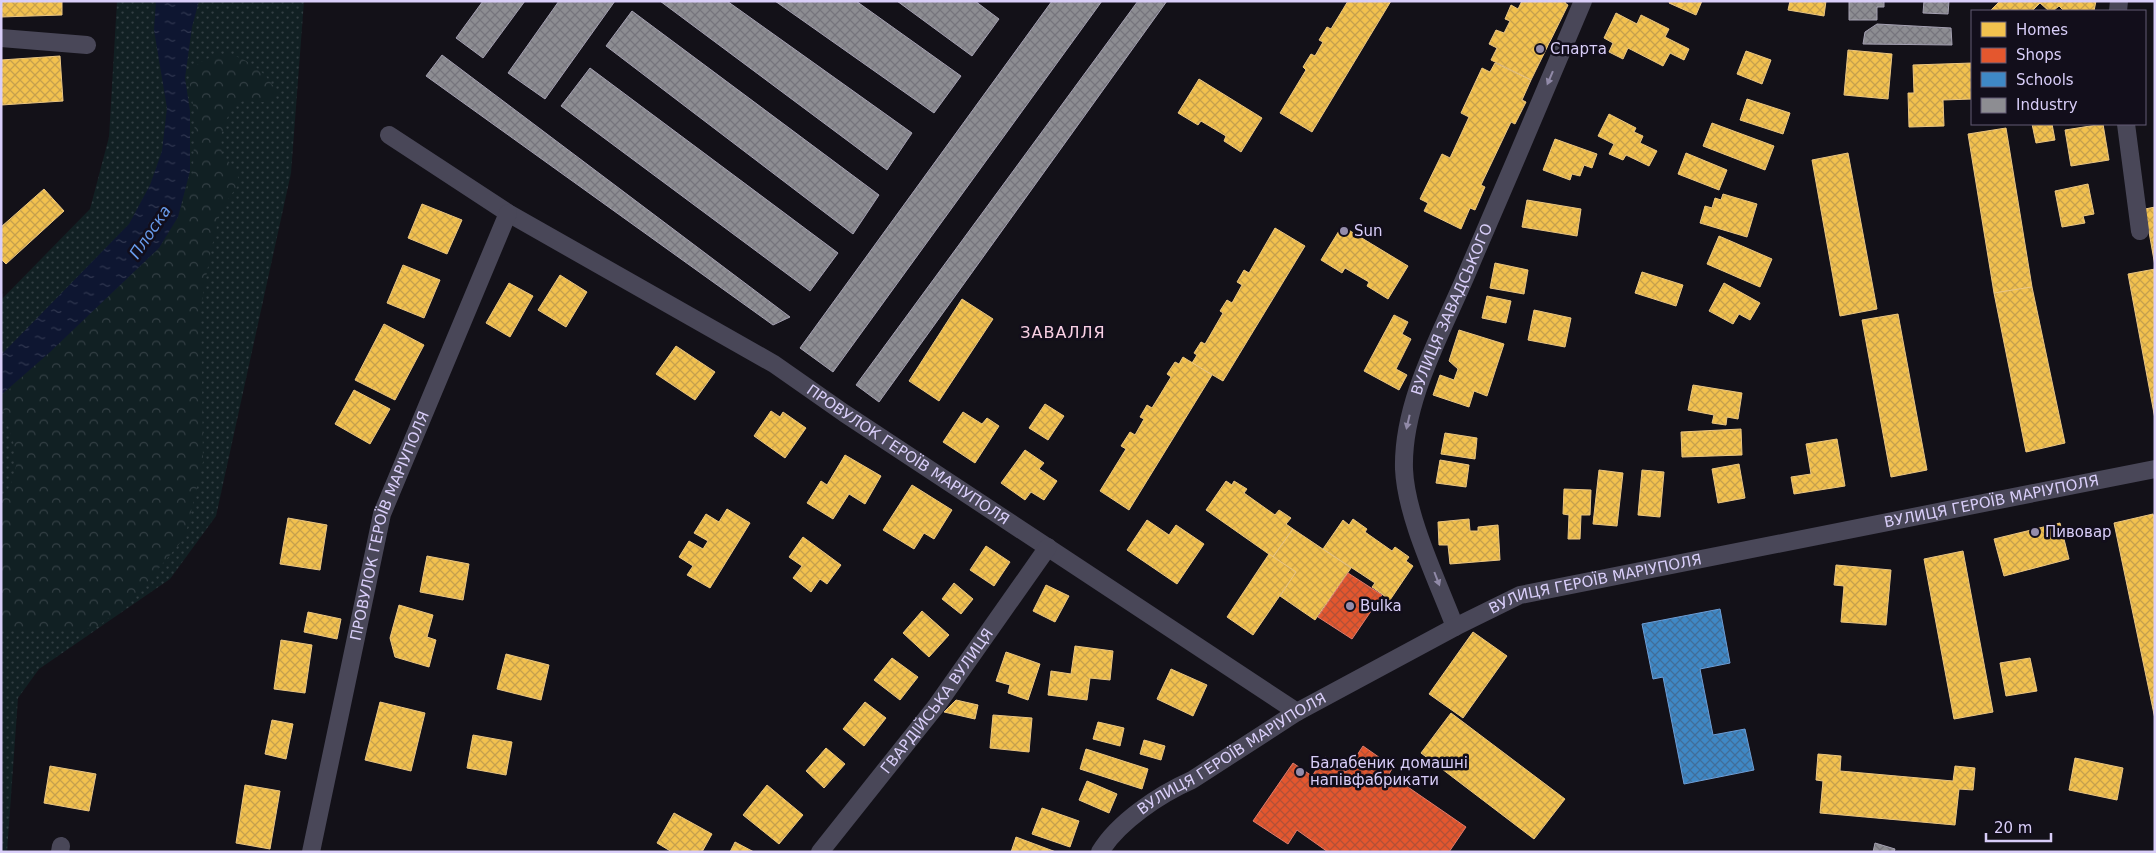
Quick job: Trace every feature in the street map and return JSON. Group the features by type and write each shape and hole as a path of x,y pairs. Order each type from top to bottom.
{"street":[{"name":"ВУЛИЦЯ ЗАВАДСЬКОГО","path":"1456,627 1412,512 1405,485 1404,467 1407,427 1416,395 1440,336 1583,1"},
{"path":"1,38 87,44"},
{"path":"2126,125 2140,231"},
{"name":"ПРОВУЛОК ГЕРОЇВ МАРІУПОЛЯ","path":"389,135 508,213 774,364 844,413 1297,712"},
{"name":"ПРОВУЛОК ГЕРОЇВ МАРІУПОЛЯ","path":"311,852 382,514 508,213"},
{"name":"ВУЛИЦЯ ГЕРОЇВ МАРІУПОЛЯ","path":"1100,852 1105,843 1144,806 1173,788 1192,780 1297,712 1510,599 1529,592 2155,469"},
{"name":"ГВАРДІЙСЬКА ВУЛИЦЯ","path":"820,852 937,705 1048,547"}],"green space":[{"path":"117,1 304,1 291,173 216,516 170,579 39,669 18,698 7,852 1,852 1,300 90,209 109,137"},
{"path":"226,54 242,59 256,67 277,92 269,102 254,102 247,99 233,106 221,135 222,155 237,170 239,184 221,209 201,306 203,462 185,537 135,597 100,625 84,630 1,629 1,500 15,472 16,460 15,448 1,397 159,248 178,217 193,171 195,115 190,88 190,70 207,59"}],"water":[{"name":"Плоска","path":"156,1 199,1 192,27 185,78 190,111 190,171 178,217 159,248 49,353 1,395 1,355 129,224 150,185 162,151 167,108 154,30"}],"building: Homes":[{"path":"1,1 62,1 62,15 1,17"},
{"path":"1348,1 1391,1 1312,132 1280,113 1306,70 1303,67 1311,54 1315,56 1323,42 1319,40 1327,27 1331,29"},
{"path":"1522,1 1566,1 1565,3 1568,5 1531,80 1491,60 1497,48 1489,44 1496,30 1504,33 1510,21 1505,19 1511,5 1518,9"},
{"path":"1670,1 1702,1 1696,15 1669,3"},
{"path":"1790,1 1826,1 1824,16 1788,10"},
{"path":"2000,1 2096,1 2094,10 2063,10 2059,6 2054,10 2048,10 2040,3 2033,10 1991,10"},
{"path":"1616,13 1637,24 1641,15 1669,29 1665,37 1689,49 1684,60 1670,53 1663,66 1628,48 1623,59 1609,52 1613,43 1604,38"},
{"path":"1848,50 1892,54 1888,99 1844,95"},
{"path":"1746,51 1771,60 1762,84 1737,74"},
{"path":"60,56 63,101 1,105 1,60"},
{"path":"1495,63 1531,80 1522,100 1526,102 1515,124 1511,122 1481,185 1485,187 1475,210 1470,208 1461,229 1424,211 1428,203 1420,199 1442,154 1450,158 1469,117 1461,113 1482,68 1490,72"},
{"path":"1971,63 1971,99 1943,100 1944,126 1909,127 1908,93 1914,93 1913,65"},
{"path":"1199,79 1262,118 1241,152 1224,141 1226,136 1201,121 1198,125 1178,113"},
{"path":"1747,99 1790,113 1783,134 1740,120"},
{"path":"1609,114 1636,128 1634,132 1643,136 1640,143 1657,151 1649,166 1626,155 1623,160 1609,154 1614,144 1598,136"},
{"path":"1712,123 1774,146 1765,170 1703,146"},
{"path":"2032,125 2052,125 2055,140 2036,143"},
{"path":"2103,125 2109,160 2071,166 2065,130"},
{"path":"2006,128 2032,287 1994,293 1968,134"},
{"path":"1555,139 1597,154 1592,168 1584,165 1580,176 1572,174 1570,180 1543,170"},
{"path":"1686,153 1727,170 1719,190 1678,174"},
{"path":"1848,153 1877,309 1840,316 1812,160"},
{"path":"2088,184 2094,214 2083,216 2085,223 2062,227 2055,191"},
{"path":"44,189 64,211 6,264 1,259 1,227"},
{"path":"1723,194 1757,204 1747,237 1700,223 1705,206 1712,208 1715,198 1721,200"},
{"path":"1527,200 1581,209 1577,236 1522,227"},
{"path":"422,204 462,220 447,254 408,238"},
{"path":"2155,207 2155,266 2145,209"},
{"path":"1342,226 1408,266 1388,299 1367,286 1369,282 1345,268 1342,273 1321,260"},
{"path":"1275,228 1305,246 1223,381 1192,363 1197,355 1194,353 1201,342 1205,344 1223,313 1220,311 1227,300 1232,303 1242,285 1237,282 1244,270 1249,273"},
{"path":"1719,236 1772,259 1760,287 1707,264"},
{"path":"1495,263 1528,270 1524,294 1490,288"},
{"path":"403,265 440,280 424,318 387,303"},
{"path":"2155,269 2155,419 2128,274"},
{"path":"1642,272 1683,285 1676,306 1635,293"},
{"path":"560,275 587,292 566,327 538,310"},
{"path":"509,283 533,296 510,337 486,323"},
{"path":"1724,283 1760,303 1750,320 1739,314 1733,324 1709,311"},
{"path":"2032,287 2065,443 2026,452 1994,293"},
{"path":"1487,296 1511,301 1506,323 1482,318"},
{"path":"962,299 993,319 939,401 909,381"},
{"path":"1534,310 1571,318 1565,347 1528,340"},
{"path":"1898,314 1927,470 1891,477 1862,320"},
{"path":"1394,315 1408,322 1402,334 1411,339 1396,369 1407,375 1399,390 1364,371"},
{"path":"384,324 424,345 395,400 355,380"},
{"path":"1459,330 1504,344 1487,396 1474,391 1469,407 1433,395 1440,375 1454,380 1458,369 1449,361"},
{"path":"676,346 715,372 695,400 656,374"},
{"path":"1183,357 1212,375 1129,510 1100,491 1126,449 1121,446 1130,432 1135,435 1144,419 1140,417 1147,405 1152,408 1171,377 1167,374 1175,362 1179,364"},
{"path":"1693,385 1742,393 1738,419 1727,417 1726,425 1712,423 1714,415 1688,410"},
{"path":"354,390 390,409 370,444 335,424"},
{"path":"1045,404 1064,416 1048,440 1029,428"},
{"path":"771,411 780,417 783,412 806,428 785,458 754,436"},
{"path":"963,412 982,424 987,418 999,426 975,463 943,442"},
{"path":"1741,429 1742,455 1682,457 1681,432"},
{"path":"1445,433 1477,438 1475,459 1441,454"},
{"path":"1837,439 1845,486 1794,494 1791,477 1811,474 1806,444"},
{"path":"1025,450 1044,463 1039,469 1057,481 1044,500 1031,492 1025,500 1001,483"},
{"path":"845,455 881,476 865,504 849,494 833,519 807,503 821,481 827,485"},
{"path":"1440,460 1469,465 1466,487 1436,483"},
{"path":"1739,464 1745,498 1718,503 1712,469"},
{"path":"1599,470 1623,473 1617,526 1593,524"},
{"path":"1642,470 1664,472 1660,517 1638,515"},
{"path":"1226,481 1232,485 1234,481 1247,489 1244,493 1275,515 1279,510 1291,518 1286,524 1293,529 1273,557 1206,510"},
{"path":"912,485 952,510 934,539 924,533 914,549 883,530"},
{"path":"1564,489 1591,490 1590,515 1581,515 1580,539 1568,539 1569,515 1563,514"},
{"path":"727,509 750,523 710,588 687,575 693,566 679,557 689,541 703,549 708,541 694,533 706,514 719,522"},
{"path":"2153,514 2155,521 2155,719 2114,523"},
{"path":"288,518 327,525 320,570 280,564"},
{"path":"1353,519 1367,529 1365,532 1392,551 1395,547 1409,557 1406,561 1413,566 1390,600 1372,587 1375,583 1323,549 1343,520 1349,525"},
{"path":"1469,519 1470,531 1478,531 1478,527 1498,525 1500,560 1450,564 1448,545 1439,545 1438,522"},
{"path":"1147,520 1169,535 1176,525 1204,544 1177,584 1127,550"},
{"path":"2060,523 2069,559 2004,576 1994,539"},
{"path":"1293,529 1351,568 1315,620 1280,596 1296,572 1273,557"},
{"path":"803,537 841,565 827,584 820,579 811,592 793,578 802,566 789,557"},
{"path":"986,546 1010,562 994,586 970,570"},
{"path":"1963,551 1993,712 1954,719 1924,559"},
{"path":"1269,554 1296,572 1253,635 1227,617"},
{"path":"427,556 469,564 463,600 420,592"},
{"path":"1836,565 1891,570 1886,625 1841,622 1844,586 1834,585"},
{"path":"954,583 973,599 961,614 942,599"},
{"path":"1046,585 1069,596 1055,622 1033,611"},
{"path":"399,605 433,615 427,637 436,640 429,667 395,657 390,638"},
{"path":"922,611 949,635 929,657 903,633"},
{"path":"308,612 341,619 337,639 304,632"},
{"path":"1473,632 1507,656 1463,718 1429,694"},
{"path":"281,640 312,645 305,693 274,689"},
{"path":"1075,646 1113,651 1110,680 1090,678 1087,700 1048,695 1051,671 1071,674"},
{"path":"1006,652 1040,664 1028,700 1008,693 1010,685 996,681"},
{"path":"506,654 549,665 541,700 497,689"},
{"path":"892,658 918,677 900,700 874,680"},
{"path":"2030,658 2037,691 2006,696 2000,663"},
{"path":"1171,669 1207,685 1193,716 1157,699"},
{"path":"956,700 978,705 975,719 944,712"},
{"path":"380,702 425,713 411,771 365,760"},
{"path":"865,702 886,718 864,746 843,729"},
{"path":"1451,713 1565,799 1534,839 1421,753"},
{"path":"993,715 1032,718 1029,752 990,748"},
{"path":"272,720 293,724 286,759 265,754"},
{"path":"1098,722 1124,728 1120,746 1093,739"},
{"path":"473,735 512,742 506,775 467,768"},
{"path":"1144,740 1165,746 1161,760 1140,754"},
{"path":"826,748 845,764 824,788 806,771"},
{"path":"1086,749 1148,769 1142,789 1080,769"},
{"path":"1818,754 1841,756 1840,771 1953,781 1955,766 1975,768 1973,790 1959,789 1955,825 1820,813 1823,781 1816,780"},
{"path":"2075,758 2123,768 2117,800 2069,790"},
{"path":"50,766 96,774 89,811 44,803"},
{"path":"1087,781 1117,794 1109,813 1079,800"},
{"path":"245,785 280,791 270,849 236,843"},
{"path":"767,785 803,815 779,844 743,815"},
{"path":"1042,808 1079,821 1070,847 1032,834"},
{"path":"674,813 712,834 702,852 672,852 657,843"},
{"path":"1016,837 1056,852 1011,852"},
{"path":"735,842 754,852 730,852"}],"building: Shops":[{"path":"1348,573 1382,595 1352,639 1318,617"},
{"path":"1363,746 1393,767 1389,774 1466,827 1449,852 1328,852 1297,830 1288,844 1253,821 1293,763 1312,776 1325,757 1346,772"}],"building: Schools":[{"path":"1720,609 1730,663 1700,669 1713,735 1745,729 1754,770 1684,784 1663,677 1653,679 1642,624"}],"building: Industry":[{"path":"483,1 525,1 483,58 456,38"},
{"path":"559,1 615,1 545,99 508,73"},
{"path":"660,1 727,1 912,133 887,170"},
{"path":"775,1 856,1 961,76 934,113"},
{"path":"897,1 975,1 999,19 972,56"},
{"path":"1052,1 1102,1 833,372 800,348"},
{"path":"1138,1 1167,1 879,402 856,385"},
{"path":"1849,1 1884,1 1884,7 1877,7 1877,20 1849,20"},
{"path":"1924,1 1949,1 1948,14 1923,13"},
{"path":"632,11 879,195 853,234 606,46"},
{"path":"1877,24 1951,28 1952,45 1863,44 1865,32"},
{"path":"442,55 790,317 773,325 426,76"},
{"path":"590,68 838,253 810,291 561,106"},
{"path":"1875,843 1895,849 1894,852 1873,852"}],"place":[{"name":"Спарта","path":"1540,49"},
{"name":"Sun","path":"1344,231"},
{"name":"Пивовар","path":"2035,532"},
{"name":"Bulka","path":"1350,606"},
{"name":"Балабеник домашні напівфабрикати","path":"1300,772"}],"district":[{"name":"ЗАВАЛЛЯ","path":"1063,332"}]}
